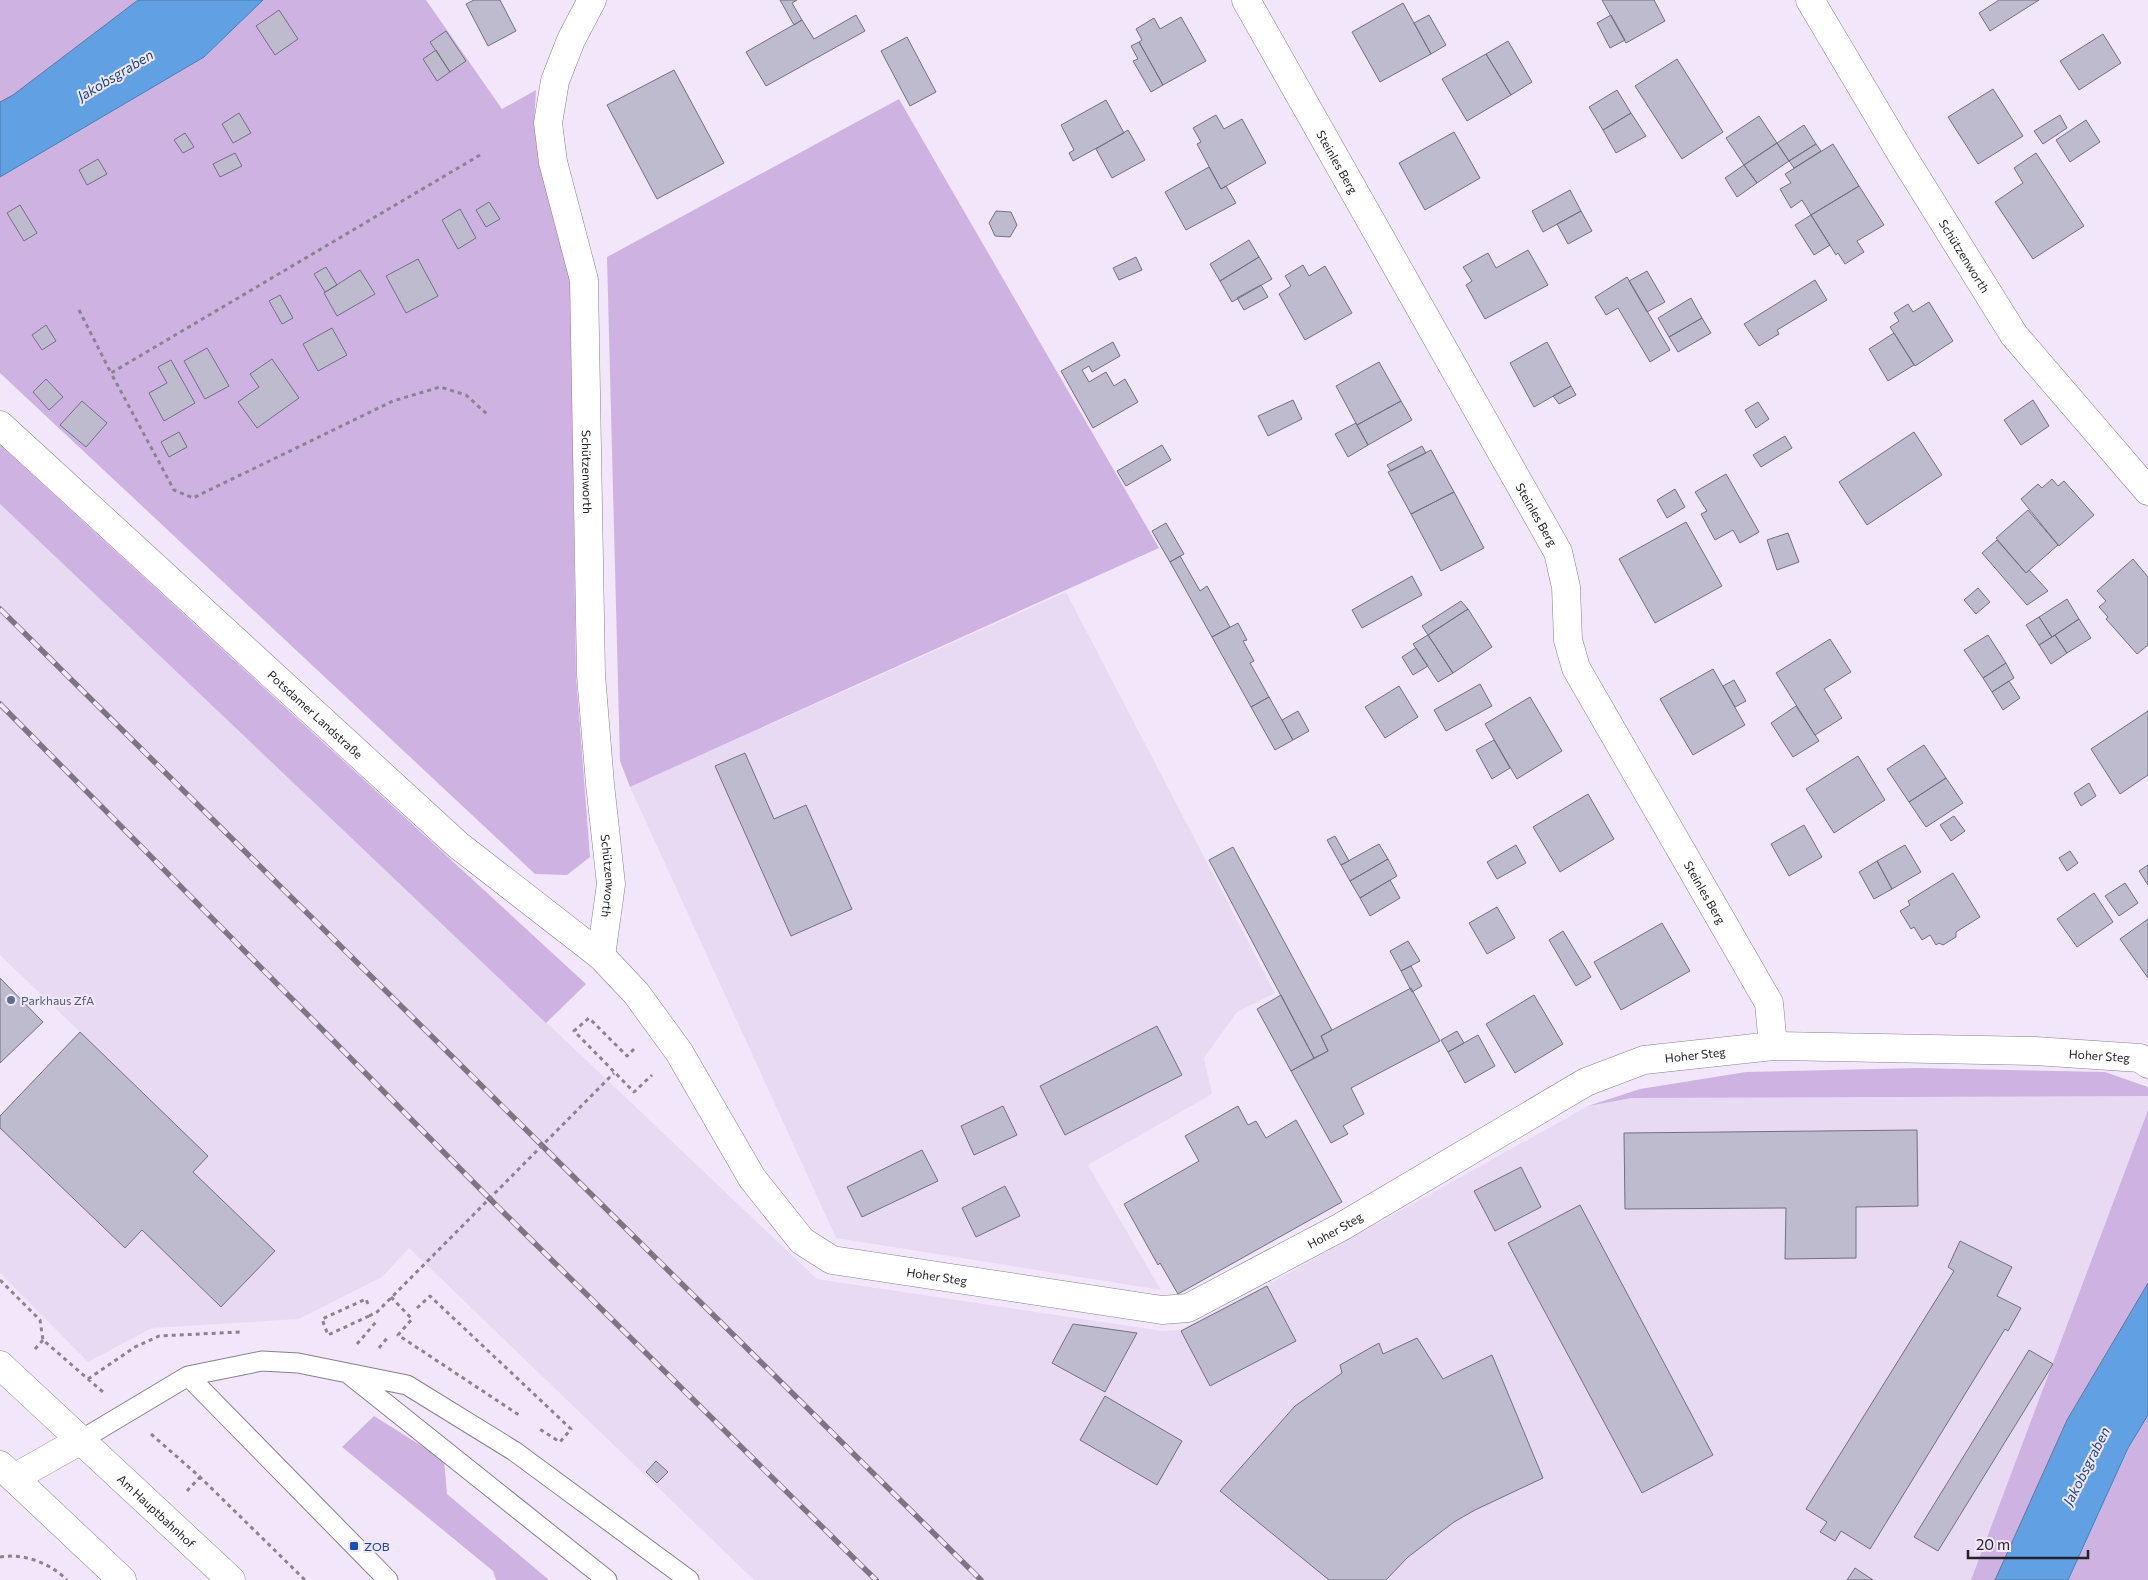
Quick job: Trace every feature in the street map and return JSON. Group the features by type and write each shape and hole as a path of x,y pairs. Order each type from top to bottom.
{"street":[{"name":"Schützenworth","path":"592,0 571,40 554,81 548,123 553,162 584,280 591,675 611,884 601,956"},
{"name":"Steinles Berg","path":"1246,0 1558,552 1566,587 1568,640 1576,668 1769,1003 1773,1046"},
{"name":"Schützenworth","path":"1810,0 1902,155 2014,335 2148,491"},
{"name":"Potsdamer Landstraße","path":"0,425 458,845 601,956 636,993"},
{"name":"Hoher Steg","path":"636,993 679,1052 752,1178 802,1241 832,1260 1162,1310 1188,1308 1341,1227 1586,1082 1644,1060 1773,1046 2035,1051 2145,1058"},
{"name":"Am Hauptbahnhof","path":"0,1365 231,1580"},
{"path":"81,1440 7,1471 122,1580"}],"lane":[{"path":"81,1440 188,1376 262,1361 298,1363 407,1385 514,1451 689,1580"},
{"path":"345,1372 607,1580"},
{"path":"188,1376 388,1580"}],"path":[{"path":"111,373 480,155"},
{"path":"79,310 174,490 193,498 393,401 440,387 466,395 488,416"},
{"path":"627,1056 589,1018 574,1031 634,1092"},
{"path":"369,1307 366,1299 322,1319 328,1335 377,1312 614,1073"},
{"path":"0,1280 40,1320 43,1340 200,1477 305,1580"},
{"path":"417,1308 430,1296 571,1429 560,1442 536,1426"},
{"path":"391,1298 412,1319 398,1335 520,1416"},
{"path":"351,1350 376,1322"},
{"path":"375,1353 388,1337"},
{"path":"0,1557 23,1557 42,1562 58,1571 67,1580"}],"shaded area":[{"path":"0,0 138,0 13,95 0,102"},
{"path":"263,0 426,0 502,109 536,90 534,124 539,151 576,290 573,468 576,676 590,857 567,875 535,874 0,373 0,177 204,57"},
{"path":"899,99 1159,548 630,787 620,761 607,257"},
{"path":"0,445 586,984 546,1023 0,504"},
{"path":"0,504 817,1279 1163,1331 1180,1330 1269,1284 1588,1106 1632,1098 2148,1096 2148,1110 1971,1580 754,1580 409,1248 382,1277 299,1319 152,1328 88,1362 0,1273 0,1115 80,1032 0,955"},
{"path":"1066,592 1275,993 1237,1012 1204,1058 1212,1094 1088,1165 1161,1290 836,1238 630,787"},
{"path":"1917,1068 2105,1072 2148,1087 2148,1096 1632,1098 1588,1106 1640,1089 1746,1072"},
{"path":"2148,1110 2148,1283 2067,1420 1995,1580 1971,1580"},
{"path":"2148,1415 2148,1580 2068,1580 2128,1448"},
{"path":"374,1416 444,1460 447,1494 549,1580 496,1580 493,1571 342,1447"}],"water":[{"name":"Jakobsgraben","path":"138,0 263,0 204,57 0,177 0,102 13,95"},
{"name":"Jakobsgraben","path":"2148,1283 2148,1415 2128,1448 2068,1580 1995,1580 2067,1420"}],"building":[{"path":"474,0 500,0 516,31 488,46 466,4"},
{"path":"780,0 797,0 792,3 802,20 794,25"},
{"path":"1602,0 1654,0 1665,21 1626,43"},
{"path":"1999,0 2039,0 1990,31 1979,13"},
{"path":"1403,3 1431,54 1380,82 1352,32"},
{"path":"279,10 298,39 275,55 256,26"},
{"path":"856,15 865,31 766,86 746,52 802,20 814,39"},
{"path":"1429,15 1446,45 1431,54 1414,23"},
{"path":"1611,15 1625,40 1610,48 1597,23"},
{"path":"1181,17 1206,61 1163,85 1139,42 1142,40 1136,29 1154,18 1160,29"},
{"path":"446,31 466,61 450,72 430,42"},
{"path":"2103,34 2121,63 2079,90 2060,61"},
{"path":"907,37 936,92 910,106 881,51"},
{"path":"1508,41 1532,82 1511,95 1486,54"},
{"path":"1139,42 1163,85 1151,92 1133,61 1138,59 1131,46"},
{"path":"436,50 450,72 437,81 423,59"},
{"path":"1486,54 1511,95 1467,121 1442,79"},
{"path":"1677,59 1723,132 1682,159 1635,86"},
{"path":"674,70 724,163 657,199 607,105"},
{"path":"1993,89 2023,136 1978,164 1948,117"},
{"path":"1617,90 1631,113 1603,130 1589,107"},
{"path":"1106,100 1124,133 1073,161 1069,153 1074,150 1061,125"},
{"path":"239,113 251,133 233,143 222,124"},
{"path":"1631,113 1646,136 1616,153 1603,130"},
{"path":"1216,115 1224,129 1242,119 1266,163 1221,189 1197,144 1201,142 1193,128"},
{"path":"2060,115 2067,128 2043,144 2034,131"},
{"path":"1759,116 1777,143 1744,165 1726,138"},
{"path":"2086,120 2100,142 2070,162 2056,140"},
{"path":"1804,125 1816,144 1789,161 1777,143"},
{"path":"1128,130 1145,160 1112,178 1096,149"},
{"path":"1454,132 1480,178 1425,210 1399,163"},
{"path":"185,133 194,147 183,153 174,140"},
{"path":"1777,143 1789,161 1757,183 1744,165"},
{"path":"1816,144 1821,151 1794,168 1789,161"},
{"path":"1833,144 1859,186 1811,215 1802,200 1791,208 1780,189 1791,183 1785,174"},
{"path":"235,153 242,166 220,177 213,164"},
{"path":"2036,153 2084,226 2033,259 1995,202 2023,183 2014,168"},
{"path":"98,159 107,174 87,185 79,170"},
{"path":"1744,165 1757,183 1737,197 1725,178"},
{"path":"1209,167 1221,189 1226,186 1236,203 1186,230 1165,192"},
{"path":"1859,186 1884,225 1857,241 1864,252 1845,264 1838,253 1836,255 1811,215"},
{"path":"1570,190 1581,211 1543,232 1532,211"},
{"path":"489,202 500,219 486,227 476,210"},
{"path":"20,205 37,233 24,241 7,213"},
{"path":"460,209 476,238 458,249 442,220"},
{"path":"996,211 1011,212 1017,225 1010,237 995,236 989,223"},
{"path":"1581,211 1592,231 1568,244 1557,224"},
{"path":"1811,215 1830,245 1814,255 1795,225"},
{"path":"1249,240 1259,257 1220,281 1210,264"},
{"path":"1528,250 1548,285 1485,319 1466,285 1472,281 1463,267 1488,253 1496,268"},
{"path":"1136,257 1142,270 1119,280 1113,268"},
{"path":"1259,257 1272,279 1232,302 1220,281"},
{"path":"418,259 438,296 406,313 386,276"},
{"path":"1303,265 1309,276 1325,266 1352,313 1305,340 1279,294 1291,286 1285,276"},
{"path":"326,267 337,285 325,292 314,274"},
{"path":"360,270 375,294 337,316 324,293"},
{"path":"1647,271 1665,302 1647,312 1629,281"},
{"path":"1627,277 1670,350 1650,362 1618,308 1606,315 1595,297"},
{"path":"1815,280 1827,300 1777,330 1779,334 1759,346 1744,324"},
{"path":"1261,285 1268,297 1244,310 1237,298"},
{"path":"280,295 293,318 282,324 269,301"},
{"path":"1691,298 1702,318 1669,337 1658,318"},
{"path":"1929,302 1953,341 1915,366 1890,327 1899,321 1894,313 1908,304 1913,312"},
{"path":"1702,318 1711,333 1678,352 1669,337"},
{"path":"46,325 56,341 42,350 32,335"},
{"path":"332,328 347,355 318,371 303,344"},
{"path":"1894,333 1914,365 1888,381 1869,349"},
{"path":"1113,342 1120,356 1092,372 1089,366 1082,370 1089,382 1106,372 1114,386 1125,379 1138,402 1093,428 1061,371"},
{"path":"1547,342 1571,386 1534,407 1510,363"},
{"path":"207,348 229,386 205,399 184,361"},
{"path":"272,359 299,398 257,428 238,402 259,387 250,374"},
{"path":"171,360 195,403 164,421 149,393 167,383 158,367"},
{"path":"1379,362 1401,401 1357,425 1336,386"},
{"path":"46,379 63,397 49,410 33,392"},
{"path":"1571,386 1576,395 1559,404 1553,396"},
{"path":"1293,400 1302,419 1268,436 1258,416"},
{"path":"2033,400 2049,426 2021,445 2004,420"},
{"path":"82,401 107,423 86,447 60,425"},
{"path":"1401,401 1412,420 1368,445 1357,425"},
{"path":"1758,402 1769,419 1756,428 1745,410"},
{"path":"1356,423 1368,445 1348,457 1335,434"},
{"path":"179,432 187,447 169,457 161,442"},
{"path":"1914,432 1942,475 1867,525 1839,482"},
{"path":"1785,436 1792,448 1761,467 1753,455"},
{"path":"1162,445 1171,460 1126,486 1117,471"},
{"path":"1422,446 1426,453 1391,471 1387,465"},
{"path":"1431,450 1454,492 1411,514 1388,472"},
{"path":"1726,474 1759,532 1740,543 1733,530 1715,540 1701,514 1707,511 1695,492"},
{"path":"2052,479 2058,486 2064,481 2094,515 2059,546 2021,499 2038,484 2042,488"},
{"path":"1675,489 1685,507 1667,518 1657,500"},
{"path":"1454,492 1484,548 1441,571 1411,514"},
{"path":"2028,510 2058,545 2026,573 1996,538"},
{"path":"1686,522 1722,586 1655,623 1619,559"},
{"path":"1166,523 1184,554 1170,562 1152,531"},
{"path":"1788,533 1799,562 1777,570 1767,540"},
{"path":"1997,540 2026,573 2029,570 2048,591 2027,605 1982,553"},
{"path":"1180,556 1200,591 1207,586 1230,627 1212,637 1170,562"},
{"path":"2133,559 2148,577 2148,645 2137,654 2106,619 2108,617 2099,607 2106,601 2097,591"},
{"path":"1412,576 1422,595 1362,628 1352,610"},
{"path":"1978,588 1990,602 1976,614 1964,600"},
{"path":"2067,599 2079,619 2052,637 2039,617"},
{"path":"1461,601 1468,609 1428,635 1422,626"},
{"path":"1468,609 1492,647 1453,673 1428,635"},
{"path":"2039,617 2052,637 2039,645 2026,625"},
{"path":"2079,619 2091,638 2067,653 2055,635"},
{"path":"1238,623 1247,640 1243,641 1254,661 1250,663 1269,697 1251,707 1212,637"},
{"path":"1428,635 1453,673 1438,682 1413,644"},
{"path":"1988,635 2006,663 1983,678 1964,650"},
{"path":"2055,635 2067,653 2051,664 2039,645"},
{"path":"1830,639 1851,672 1824,689 1842,718 1815,735 1776,673"},
{"path":"1416,648 1428,666 1413,675 1402,657"},
{"path":"2006,663 2014,678 1992,692 1983,678"},
{"path":"1713,669 1745,725 1693,755 1660,699"},
{"path":"1734,680 1746,701 1735,707 1723,686"},
{"path":"2009,681 2020,698 2003,710 1992,692"},
{"path":"1480,684 1492,706 1446,731 1434,710"},
{"path":"1399,686 1418,717 1385,738 1365,707"},
{"path":"1269,697 1293,740 1275,750 1251,707"},
{"path":"1530,697 1562,751 1517,779 1485,724"},
{"path":"1796,706 1819,741 1793,757 1771,723"},
{"path":"1298,711 1309,731 1293,740 1282,720"},
{"path":"2148,711 2148,775 2120,794 2091,749"},
{"path":"1494,740 1510,768 1492,779 1476,750"},
{"path":"1924,745 1946,778 1909,802 1887,769"},
{"path":"745,753 774,819 806,805 852,909 791,936 715,766"},
{"path":"1858,756 1885,800 1834,833 1806,789"},
{"path":"1946,778 1963,803 1926,827 1909,802"},
{"path":"2089,783 2096,796 2081,806 2074,793"},
{"path":"1588,794 1614,839 1560,872 1533,827"},
{"path":"1954,816 1965,831 1951,841 1940,825"},
{"path":"1804,825 1822,857 1789,876 1771,844"},
{"path":"1335,836 1349,861 1341,865 1327,840"},
{"path":"1379,844 1388,859 1350,881 1341,865"},
{"path":"1516,845 1526,863 1497,879 1487,862"},
{"path":"1905,845 1921,872 1892,889 1877,861"},
{"path":"1233,847 1332,1030 1321,1036 1328,1051 1314,1058 1209,860"},
{"path":"2070,851 2078,863 2067,871 2059,858"},
{"path":"1388,859 1397,876 1360,898 1350,881"},
{"path":"1877,861 1892,889 1874,899 1859,872"},
{"path":"2148,865 2148,885 2139,871"},
{"path":"1953,873 1980,917 1956,932 1956,937 1943,945 1939,943 1936,945 1930,935 1922,940 1914,927 1911,929 1900,911 1910,905 1908,901"},
{"path":"1390,880 1400,898 1370,916 1360,898"},
{"path":"2125,883 2138,903 2119,916 2105,896"},
{"path":"2094,893 2113,922 2077,947 2057,919"},
{"path":"1497,907 1515,938 1487,954 1469,923"},
{"path":"2148,919 2148,978 2120,939"},
{"path":"1662,923 1690,971 1621,1010 1594,962"},
{"path":"1563,931 1591,977 1576,986 1549,940"},
{"path":"1408,941 1420,961 1401,971 1390,951"},
{"path":"1411,966 1422,986 1412,992 1401,971"},
{"name":"Parkhaus ZfA","path":"0,978 43,1022 0,1063"},
{"path":"1411,988 1440,1041 1351,1088 1364,1114 1343,1126 1348,1134 1331,1143 1291,1071 1328,1051 1321,1036"},
{"path":"1281,995 1314,1058 1291,1071 1257,1009"},
{"path":"1534,995 1563,1044 1515,1073 1486,1024"},
{"path":"1157,1026 1182,1075 1065,1135 1040,1086"},
{"path":"1457,1031 1464,1043 1448,1052 1441,1040"},
{"path":"80,1032 208,1156 193,1172 275,1251 221,1307 142,1230 125,1248 0,1128 0,1116"},
{"path":"1478,1035 1495,1066 1465,1083 1448,1052"},
{"path":"1003,1106 1017,1135 974,1155 961,1126"},
{"path":"1238,1106 1248,1125 1256,1121 1266,1138 1296,1120 1342,1202 1178,1294 1160,1263 1158,1265 1124,1204 1199,1161 1185,1136"},
{"path":"1917,1130 1918,1206 1856,1207 1856,1258 1785,1259 1786,1208 1625,1209 1624,1133"},
{"path":"922,1150 938,1181 862,1217 847,1187"},
{"path":"1521,1167 1541,1207 1495,1231 1474,1191"},
{"path":"1005,1186 1020,1216 976,1237 962,1208"},
{"path":"1580,1205 1713,1455 1642,1493 1508,1243"},
{"path":"1960,1241 2012,1267 1997,1296 2021,1308 2008,1331 2005,1329 1870,1549 1841,1531 1835,1541 1820,1532 1827,1522 1806,1509 1954,1271 1948,1267"},
{"path":"1267,1286 1296,1341 1210,1386 1181,1331"},
{"path":"1073,1324 1137,1333 1105,1392 1052,1363"},
{"path":"1417,1338 1443,1379 1492,1355 1543,1478 1454,1522 1408,1557 1386,1580 1329,1580 1220,1491 1295,1406 1342,1373 1340,1365 1379,1343 1383,1354"},
{"path":"2029,1350 2053,1364 1938,1551 1914,1537"},
{"path":"1105,1396 1182,1441 1157,1485 1080,1440"},
{"path":"656,1461 668,1472 657,1483 646,1472"},
{"path":"1855,1568 1873,1580 1847,1580"}],"railway":[{"path":"0,609 981,1580"},
{"path":"0,704 496,1205 876,1580"}],"place":[{"name":"Parkhaus ZfA","path":"11,1000"},
{"name":"ZOB","path":"354,1546"}]}
